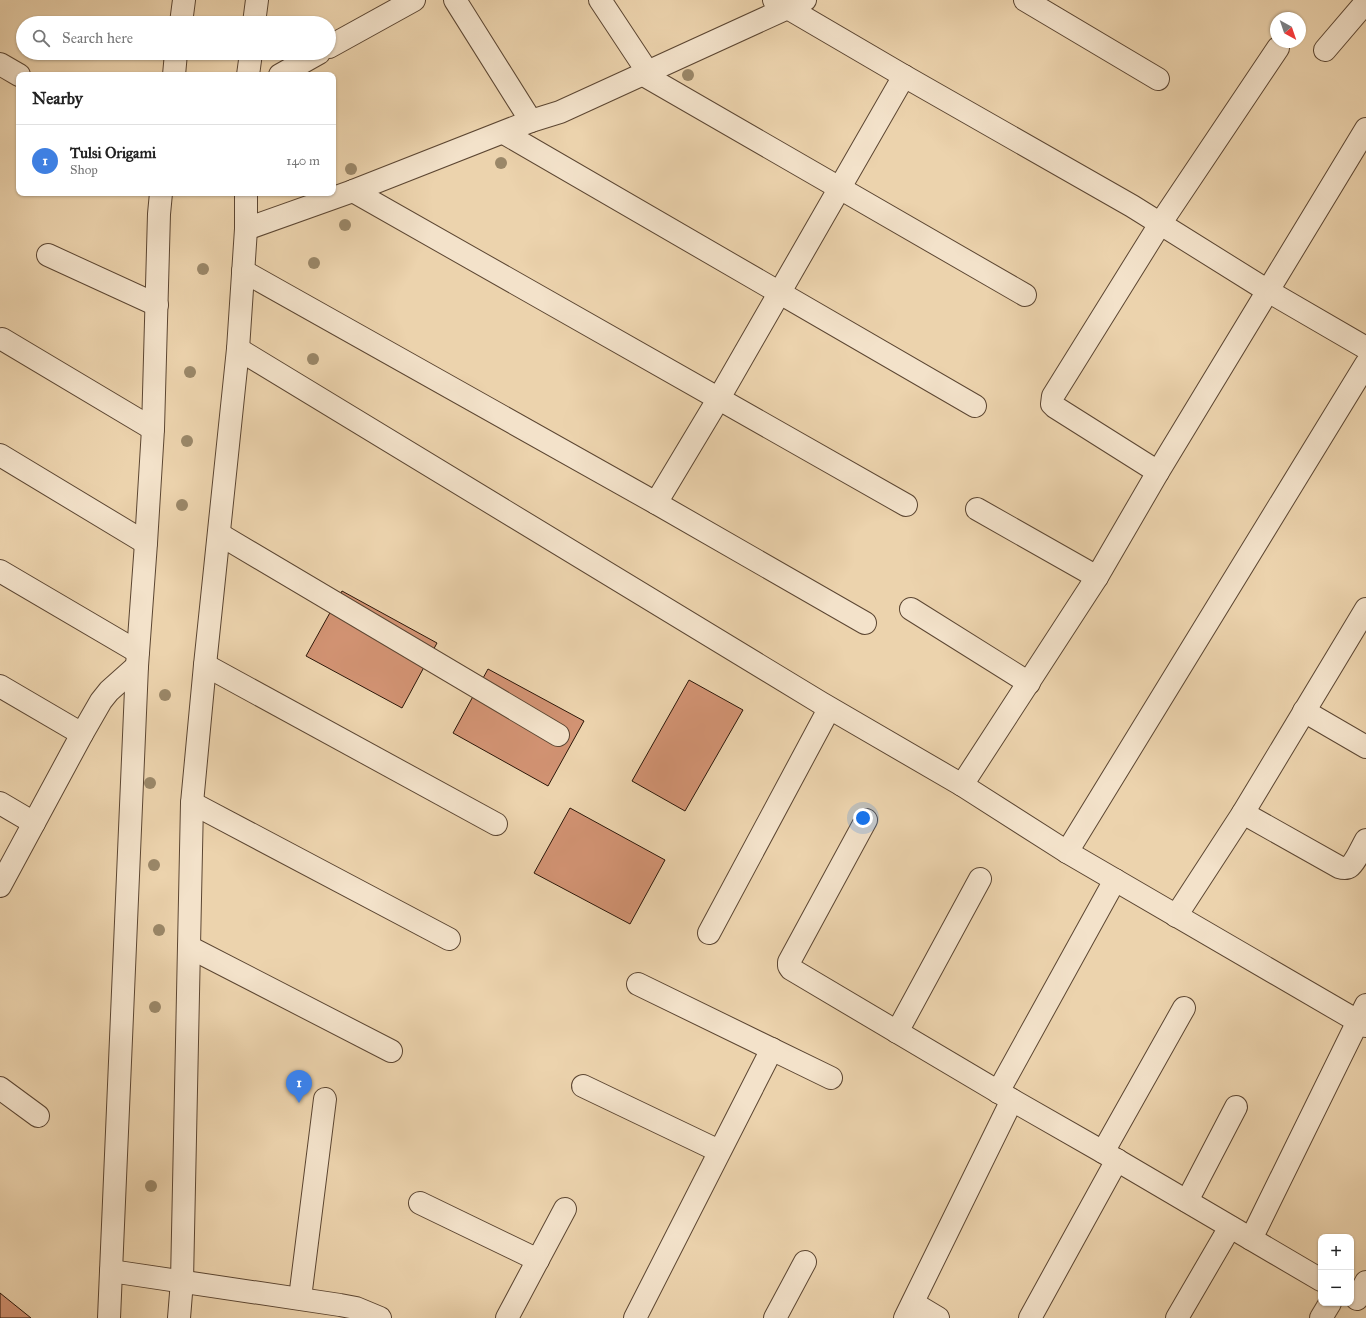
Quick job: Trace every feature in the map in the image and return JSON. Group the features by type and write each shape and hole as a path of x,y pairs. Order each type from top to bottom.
{"street":[{"path":"182,16 184,0"},
{"path":"255,16 257,0"},
{"path":"336,44 414,0"},
{"path":"455,0 530,121"},
{"path":"600,0 644,73 1025,294"},
{"path":"1025,0 1158,79"},
{"path":"1325,50 1366,2"},
{"path":"246,229 353,191 504,133 530,121 560,112 789,3 904,76 1132,206 1268,291 1366,348"},
{"path":"1158,472 1055,407 1052,404 1053,396 1160,224 1278,48"},
{"path":"174,72 175,60"},
{"path":"248,72 250,60"},
{"path":"285,72 307,60"},
{"path":"0,64 16,74"},
{"path":"656,503 719,398 904,76"},
{"path":"962,785 1097,577 1158,472 1366,129"},
{"path":"504,133 975,406"},
{"path":"353,191 906,505"},
{"path":"109,1318 137,659 153,429 161,196"},
{"path":"179,1318 182,1281 192,803 238,349 246,229 246,196"},
{"path":"48,255 156,305"},
{"path":"243,271 656,503 865,623"},
{"path":"2,339 153,429"},
{"path":"238,349 830,708 962,785 1067,852 1176,916 1363,1018 1251,1239"},
{"path":"1067,852 1366,364"},
{"path":"0,455 146,543"},
{"path":"977,509 1097,577"},
{"path":"219,534 558,736"},
{"path":"0,571 137,659"},
{"path":"910,609 1028,683"},
{"path":"1176,916 1243,813 1366,609"},
{"path":"0,886 101,701 137,659"},
{"path":"205,664 496,824"},
{"path":"0,686 82,734"},
{"path":"709,933 830,708"},
{"path":"1304,711 1366,747"},
{"path":"0,803 34,823"},
{"path":"192,803 449,939"},
{"path":"1243,813 1339,867 1349,867 1366,840"},
{"path":"866,820 789,962 789,966 795,972 1005,1096 1318,1278"},
{"path":"897,1032 980,879"},
{"path":"938,1318 909,1311 1005,1096 1115,880"},
{"path":"189,947 391,1051"},
{"path":"638,984 831,1078"},
{"path":"1030,1318 1184,1008"},
{"path":"635,1318 772,1049"},
{"path":"583,1086 719,1151"},
{"path":"0,1088 38,1116"},
{"path":"300,1298 325,1099"},
{"path":"1187,1201 1236,1107"},
{"path":"420,1203 538,1260"},
{"path":"507,1318 565,1209"},
{"path":"1177,1318 1230,1227"},
{"path":"775,1318 805,1262"},
{"path":"111,1271 300,1298 356,1308 380,1318"},
{"path":"1321,1318 1328,1306"}],"building":[{"path":"342,591 437,643 402,708 306,656"},
{"path":"488,669 584,721 548,786 453,733"},
{"path":"689,680 743,710 685,811 632,781"},
{"path":"570,808 665,860 630,924 534,873"},
{"path":"0,1293 31,1318 0,1318"}],"place":[{"name":"Tulsi Origami","path":"299,1103"}]}
